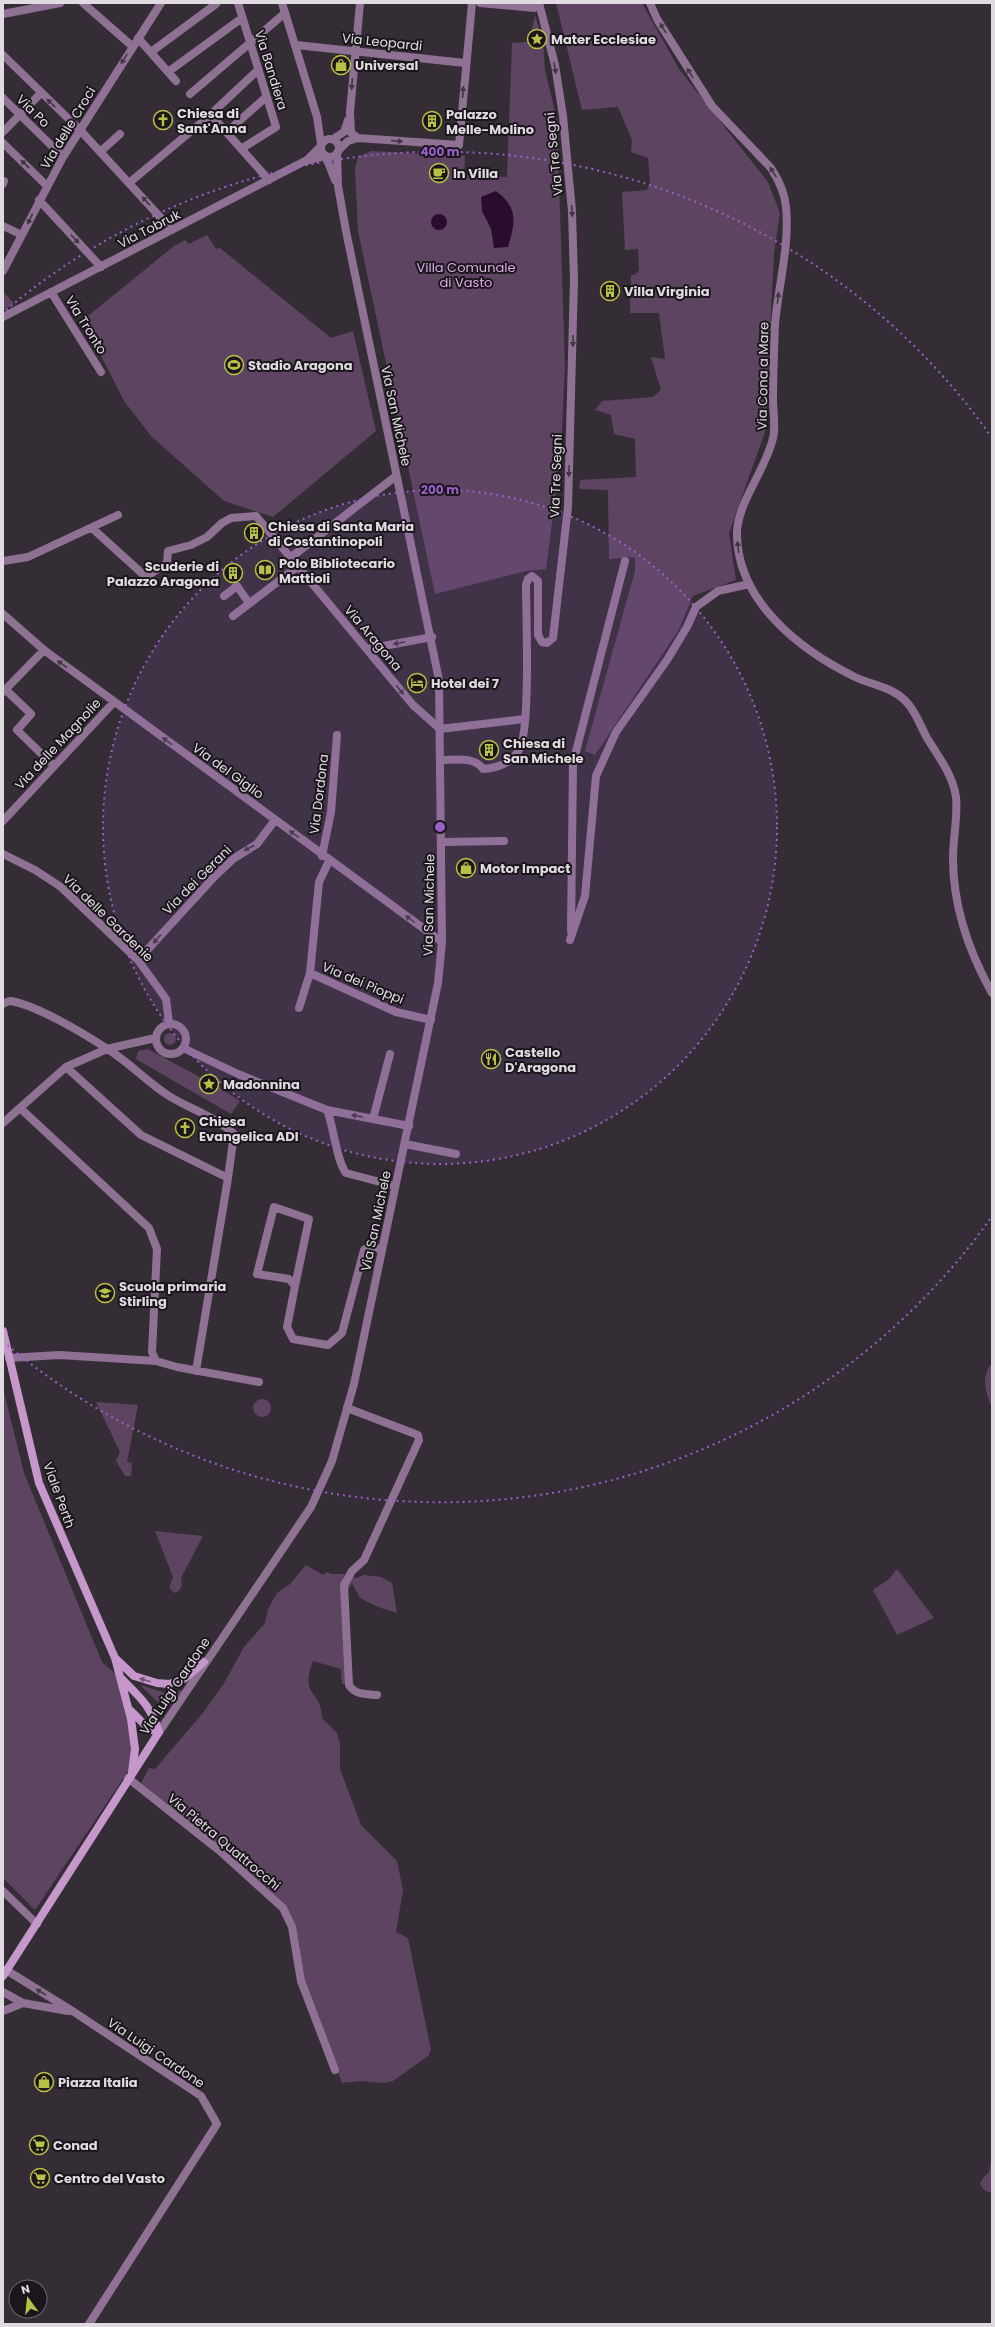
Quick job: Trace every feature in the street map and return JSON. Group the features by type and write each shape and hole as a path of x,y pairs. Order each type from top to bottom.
{"main road":[{"name":"Viale Perth","path":"3,1331 39,1483 115,1658 129,1709 135,1749 130,1775"},
{"name":"Viale Perth","path":"115,1658 134,1676 157,1683 169,1684 184,1679 204,1662"},
{"path":"120,1678 146,1702 159,1732"},
{"name":"Viale Perth","path":"129,1709 148,1729 159,1732"},
{"name":"Via Luigi Cardone","path":"5,1973 130,1775 159,1732"}],"street":[{"path":"3,14 60,3"},
{"path":"83,3 132,46"},
{"name":"Via delle Croci","path":"3,271 39,200 63,157 132,46 161,3"},
{"name":"Via Bandiera","path":"238,3 276,127 242,149"},
{"path":"282,3 317,117 321,131 321,146 326,156"},
{"path":"305,161 321,146 326,139 332,139 342,134 348,126 360,3"},
{"path":"305,161 326,156 332,157 348,141 358,138 459,145 465,63 472,3"},
{"path":"480,3 534,8 534,3"},
{"name":"Via Tre Segni","path":"524,719 526,585 528,579 532,576 538,581 538,635 542,642 547,643 553,638 557,616 568,507 572,387 574,280 572,211 563,116 555,65 539,3"},
{"name":"Via Cona a Mare","path":"650,3 665,32 712,106 771,168 777,178 786,203 786,235 775,323 774,438 741,513 737,533 739,557 749,584 763,609 810,649 852,675 900,695 920,722 953,784 956,798 953,878 958,908 962,926 977,963 992,993"},
{"path":"151,52 216,4"},
{"path":"190,94 285,12"},
{"path":"168,72 242,18"},
{"path":"138,38 176,81"},
{"name":"Via Leopardi","path":"296,45 465,63"},
{"path":"3,56 80,130 172,230"},
{"path":"129,184 210,116 258,70"},
{"path":"3,132 41,93"},
{"name":"Via Po","path":"3,98 63,157"},
{"path":"227,132 266,98"},
{"path":"210,116 227,132 269,180"},
{"path":"348,126 351,133 358,138"},
{"path":"321,131 338,145 338,152"},
{"path":"100,152 120,134"},
{"path":"3,143 47,186"},
{"name":"Via San Michele","path":"338,152 338,186"},
{"name":"Via San Michele","path":"326,156 338,186 396,476 432,637 439,680 442,842 442,942 438,983 409,1126 347,1408"},
{"name":"Via Tobruk","path":"3,317 305,161"},
{"path":"39,200 101,266"},
{"path":"3,226 22,235"},
{"name":"Via Tronto","path":"51,292 101,372"},
{"path":"290,558 396,476"},
{"path":"3,561 28,557 118,515"},
{"name":"Via Aragona","path":"92,528 146,577 167,563 168,551 191,545 207,537 222,523 232,518 256,516 413,705 440,729"},
{"path":"625,561 573,763 570,940 585,896 596,776 616,732 687,628 696,607 718,591 749,584"},
{"path":"233,616 297,567"},
{"path":"224,596 237,586 249,603"},
{"name":"Via del Giglio","path":"3,614 44,650 442,942"},
{"path":"367,649 432,637"},
{"path":"44,650 4,690 31,714 17,730 54,766"},
{"name":"Via delle Magnolie","path":"3,821 114,702"},
{"path":"440,729 524,719 520,749 505,764 483,769 476,762 440,760"},
{"name":"Via Dordona","path":"299,1008 310,973 319,882 326,858 337,736"},
{"name":"Via dei Gerani","path":"138,960 215,876 233,859 257,844 276,820"},
{"path":"442,842 504,841"},
{"name":"Via delle Gardenie","path":"3,854 35,870 61,887 138,960 166,999 169,1023"},
{"name":"Via dei Pioppi","path":"310,973 396,1012 431,1020"},
{"path":"3,1004 12,1001 33,1009 108,1049 149,1083 186,1106 225,1125 234,1134 196,1371"},
{"path":"169,1023 179,1026 185,1033 185,1044 183,1048 175,1054 165,1053 158,1047 155,1038 159,1028 169,1023"},
{"path":"3,1123 66,1067 108,1049 155,1038"},
{"path":"183,1048 238,1074 327,1110 409,1126"},
{"path":"373,1119 390,1054"},
{"path":"66,1067 141,1135 228,1178"},
{"path":"20,1108 149,1228 157,1249 152,1352 156,1361"},
{"path":"327,1110 333,1126 341,1167 346,1173 395,1186"},
{"path":"405,1144 456,1154"},
{"path":"295,1286 289,1279 257,1274 274,1207 309,1219 287,1327 289,1334 293,1339 328,1345 342,1333 364,1250 368,1247 382,1248"},
{"path":"9,1358 59,1355 156,1361 196,1371 259,1382"},
{"path":"347,1408 418,1435 419,1440 364,1560 352,1571 344,1585 348,1685 352,1690 361,1694 377,1694"},
{"name":"Via Luigi Cardone","path":"159,1732 204,1662 311,1507 332,1461 347,1408"},
{"name":"Via Pietra Quattrocchi","path":"130,1775 220,1851 283,1908 292,1927 301,1981 334,2070"},
{"path":"3,1891 37,1924"},
{"name":"Via Luigi Cardone","path":"5,1973 74,2012 201,2096 217,2124 89,2324"},
{"name":"Via Luigi Cardone","path":"3,1992 23,2003 74,2012"},
{"path":"3,2011 23,2003"}],"green space":[{"path":"556,3 642,3 679,69 768,182 780,213 774,253 765,432 729,533 736,580 693,596 678,631 595,755 585,751 635,571 635,557 609,559 608,490 579,489 580,480 636,477 635,439 614,434 611,415 595,410 602,401 653,397 661,390 651,357 665,359 659,313 630,313 631,275 635,275 639,270 638,249 625,250 622,192 647,190 650,183 648,158 631,152 632,140 618,107 582,110"},
{"name":"Villa Comunale di Vasto","path":"535,15 543,41 545,70 557,120 565,366 561,451 546,569 526,571 435,594 358,231 355,169 358,157 371,151 465,156 464,175 507,177 512,43 529,42"},
{"name":"Stadio Aragona","path":"207,235 216,249 220,248 331,338 353,331 376,431 273,517 224,501 151,436 124,401 83,320 174,246 185,240 189,244"},
{"path":"4,293 14,303 3,311"},
{"path":"168,1033 172,1033 176,1039 172,1045 168,1045 164,1041 164,1037"},
{"path":"148,1049 203,1079 207,1086 215,1085 240,1101 231,1114 136,1059 138,1051"},
{"path":"992,1363 992,1408 986,1391 985,1380 988,1369"},
{"path":"3,1388 24,1473 102,1662 120,1678 129,1709 133,1764 35,1910 3,1878"},
{"path":"262,1399 268,1402 271,1408 268,1414 262,1417 256,1414 253,1408 256,1402"},
{"path":"96,1402 138,1405 127,1462 132,1463 131,1476 125,1476 116,1461 120,1452"},
{"path":"155,1531 203,1536 181,1578 181,1587 175,1593 169,1588 173,1577"},
{"path":"306,1565 323,1575 327,1572 331,1574 345,1574 341,1583 346,1684 342,1684 341,1669 313,1661 308,1681 312,1692 319,1702 322,1718 337,1733 340,1744 340,1769 361,1825 397,1861 403,1890 396,1932 408,1938 431,2050 428,2056 393,2081 384,2083 361,2081 342,2083 304,1979 289,1913 262,1882 141,1783 149,1768 155,1769 202,1714 223,1685 244,1647 265,1623 268,1609 277,1593 290,1584"},
{"path":"897,1569 934,1618 897,1635 873,1590 889,1579"},
{"path":"364,1575 381,1577 392,1583 397,1613 378,1607 360,1598 352,1583 345,1595 350,1577 357,1578"},
{"path":"140,1685 169,1694 183,1690 166,1710"},
{"path":"992,2155 992,2193 985,2191 980,2184 989,2172"}],"shaded area":[{"path":"496,191 509,204 512,210 513,223 508,247 494,248 491,229 482,211 481,197"},
{"path":"436,214 442,214 447,219 445,228 442,230 436,230 431,225 431,219"}],"place":[{"name":"Mater Ecclesiae","path":"537,39"},
{"name":"Universal","path":"341,65"},
{"name":"Chiesa di Sant'Anna","path":"163,120"},
{"name":"Palazzo Melle-Molino","path":"432,121"},
{"name":"In Villa","path":"439,173"},
{"name":"Villa Virginia","path":"610,291"},
{"name":"Stadio Aragona","path":"234,365"},
{"name":"Chiesa di Santa Maria di Costantinopoli","path":"254,533"},
{"name":"Polo Bibliotecario Mattioli","path":"265,570"},
{"name":"Scuderie di Palazzo Aragona","path":"233,573"},
{"name":"Hotel dei 7","path":"417,683"},
{"name":"Chiesa di San Michele","path":"489,750"},
{"name":"Motor Impact","path":"466,868"},
{"name":"Castello D'Aragona","path":"491,1059"},
{"name":"Madonnina","path":"209,1084"},
{"name":"Chiesa Evangelica ADI","path":"185,1128"},
{"name":"Scuola primaria Stirling","path":"105,1293"},
{"name":"Piazza Italia","path":"44,2082"},
{"name":"Conad","path":"39,2145"},
{"name":"Centro del Vasto","path":"40,2178"}]}
